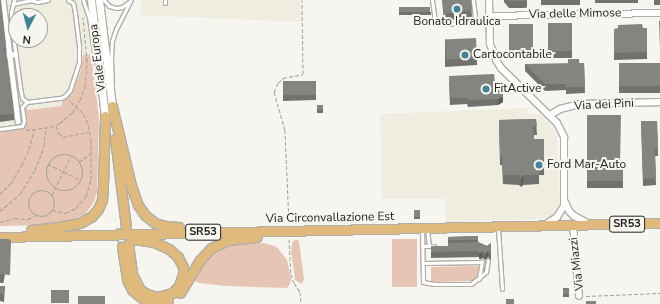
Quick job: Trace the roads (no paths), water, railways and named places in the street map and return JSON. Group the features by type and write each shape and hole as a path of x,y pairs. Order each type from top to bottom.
{"main road":[{"path":"105,116 123,227 111,101"},
{"path":"111,101 134,194 140,209 150,220 169,227 220,227 272,231"},
{"path":"0,233 43,230 75,224 85,221 94,214 102,196 105,116"},
{"name":"Via Circonvallazione Est","path":"0,237 660,223"},
{"path":"46,236 81,240 144,240 160,244 175,254 182,267 182,279 175,290 169,295 159,297 147,294 140,290 132,274 125,244 126,276 130,287 144,300 158,303 170,301 178,295 202,258 216,245 233,239 289,232"}],"street":[{"path":"3,0 8,55 18,121"},
{"name":"Viale Europa","path":"91,0 105,116"},
{"name":"Viale Europa","path":"99,0 111,101"},
{"path":"489,0 490,44 496,60 501,68 550,115 562,130 564,136 565,202 569,211 574,216 595,225"},
{"name":"Via delle Mimose","path":"490,16 660,13"},
{"path":"8,55 16,54"},
{"name":"Via dei Pini","path":"550,115 560,109 580,104 660,102"},
{"path":"541,226 560,214 565,202"},
{"name":"Via Miazzi","path":"573,225 579,296"}],"lane":[{"path":"14,0 11,14 16,54 22,98 27,102"},
{"path":"13,4 31,0 48,0"},
{"path":"0,128 22,126 24,121 22,108 27,102 66,95 70,90 79,62 75,13 72,3 68,0"},
{"path":"83,0 89,17 94,55 101,79"},
{"path":"104,0 111,7 118,8 125,6 131,0"},
{"path":"111,101 113,82 111,59 112,41 116,29 131,0"},
{"path":"432,0 435,20 438,23 444,24 464,23 473,20 473,0"},
{"path":"498,226 502,289"},
{"path":"424,227 429,246"},
{"path":"424,227 422,246 423,281 427,284 467,284 480,279 486,272 488,260"},
{"path":"422,246 439,246"},
{"path":"423,263 482,261 480,279"}],"tunnel":[{"path":"120,227 122,244"}],"place":[{"name":"Bonato Idraulica","path":"457,9"},
{"name":"Cartocontabile","path":"465,55"},
{"name":"FitActive","path":"486,89"},
{"name":"Ford Mar-Auto","path":"539,165"}]}
